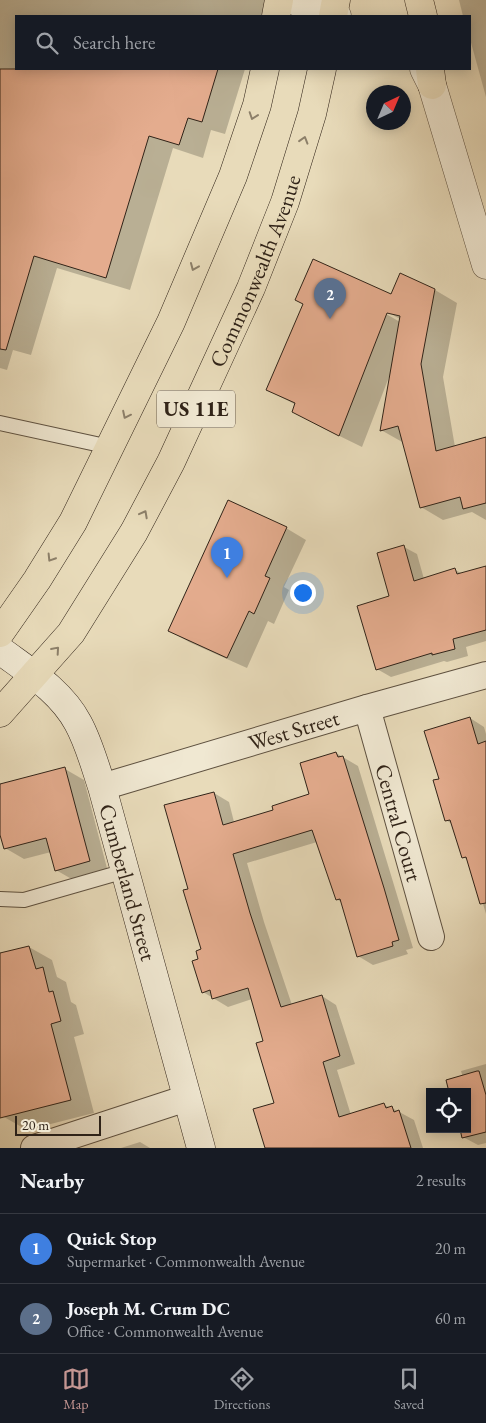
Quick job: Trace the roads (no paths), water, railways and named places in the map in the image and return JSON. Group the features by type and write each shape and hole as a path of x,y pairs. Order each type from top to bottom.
{"highway":[{"path":"276,15 278,0"},
{"path":"419,0 423,15"},
{"name":"US 11E","path":"0,633 38,580 73,522 171,322 233,176 257,105 265,70"},
{"name":"Commonwealth Avenue","path":"0,713 71,633 134,532 171,462 252,288 285,202 312,114 322,70"}],"main road":[{"path":"292,0 335,12"},
{"path":"428,74 486,265"},
{"name":"Cumberland Street","path":"0,650 60,697 78,722 85,738 102,787 201,1148"}],"street":[{"name":"West Street","path":"102,787 367,708 486,675"},
{"name":"Central Court","path":"367,708 431,937"},
{"path":"34,1148 187,1098"}],"lane":[{"path":"0,423 110,448"},
{"path":"0,900 24,900 125,871"}],"place":[{"name":"Joseph M. Crum DC","path":"330,319"},
{"name":"Quick Stop","path":"227,578"}]}
